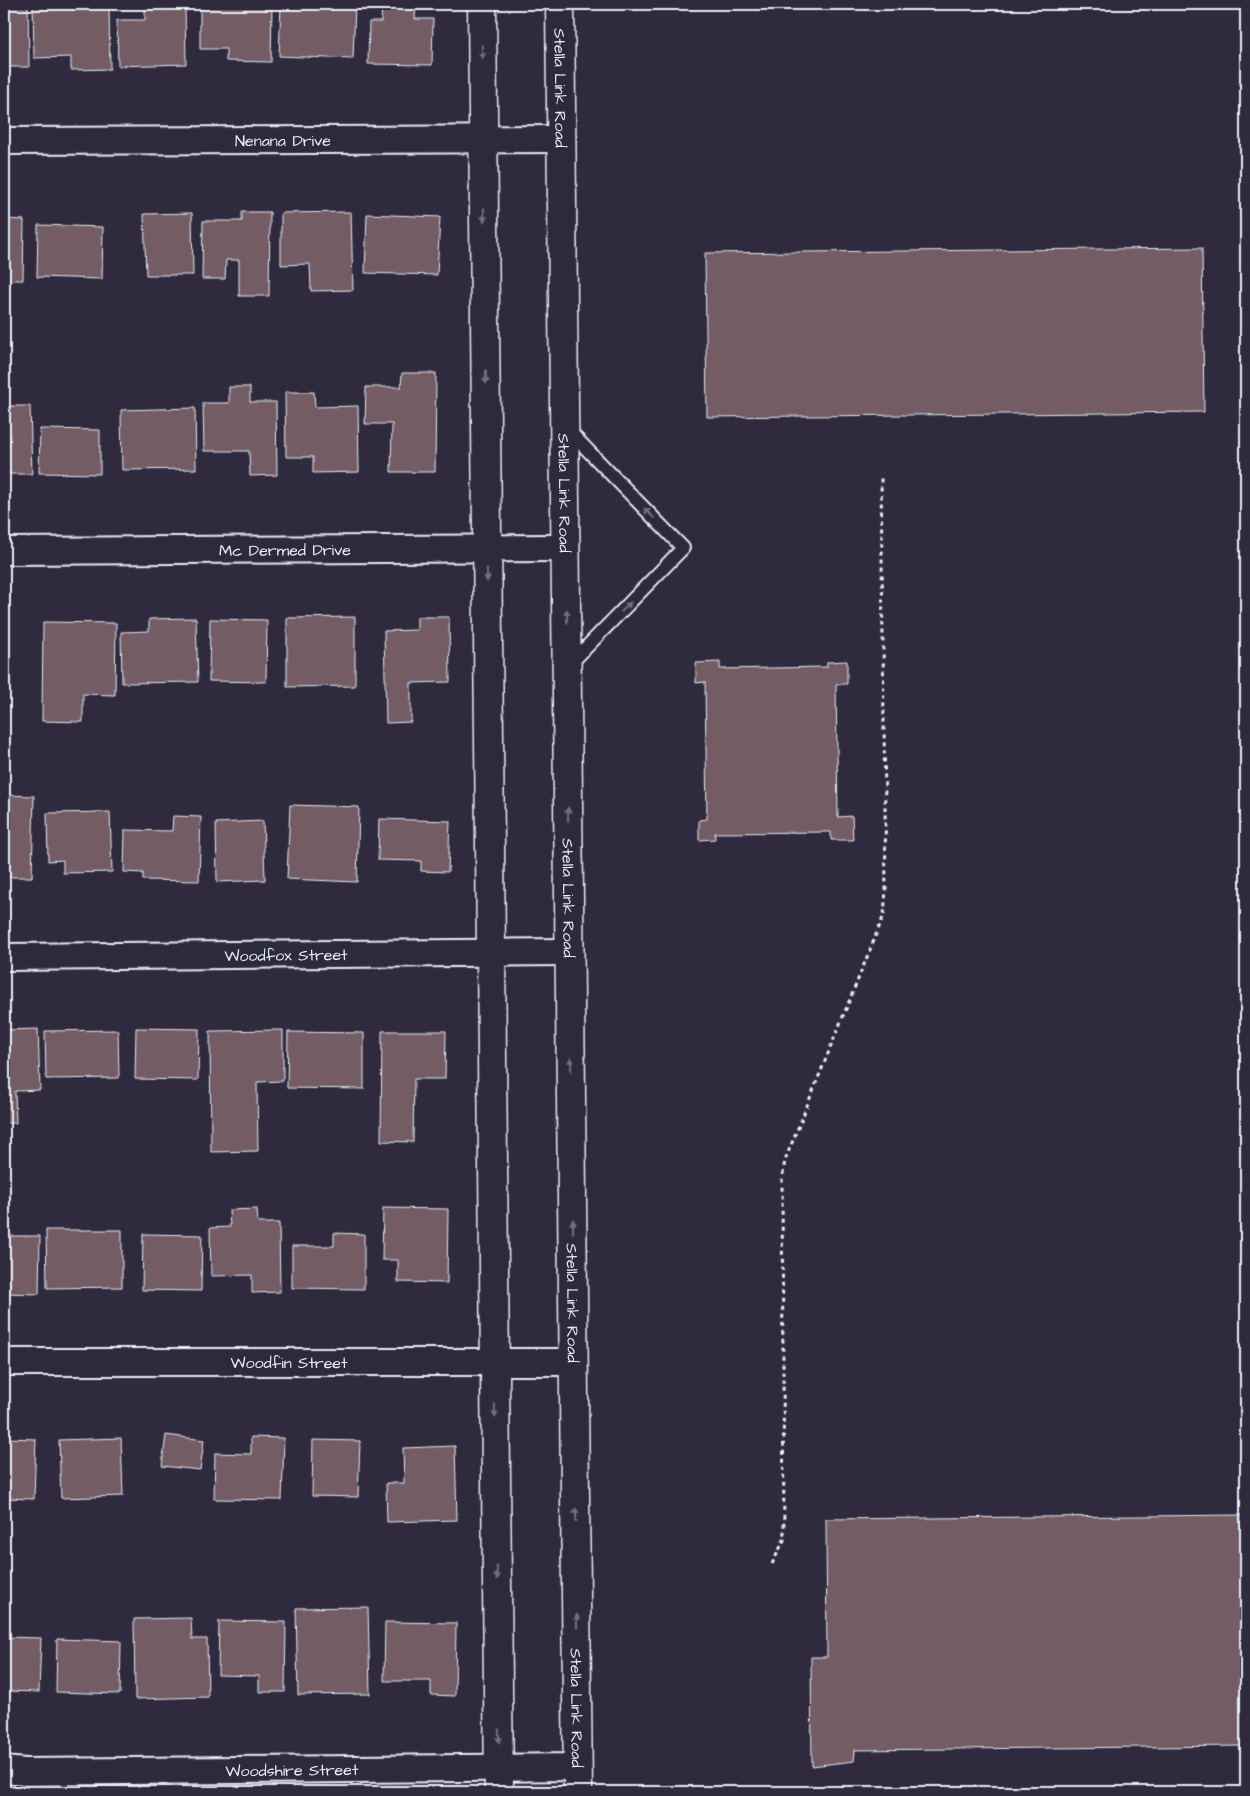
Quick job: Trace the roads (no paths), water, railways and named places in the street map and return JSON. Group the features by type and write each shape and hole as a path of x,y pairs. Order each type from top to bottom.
{"main road":[{"path":"482,4 499,1780"},
{"name":"Stella Link Road","path":"560,4 578,1780"}],"street":[{"name":"Nenana Drive","path":"4,140 562,139"},
{"name":"Mc Dermed Drive","path":"4,551 566,548"},
{"name":"Woodfox Street","path":"4,957 570,952"},
{"name":"Woodfin Street","path":"4,1362 574,1362"},
{"name":"Woodshire Street","path":"4,1770 26,1772 578,1780"}],"lane":[{"path":"564,426 683,548 567,667"}]}
